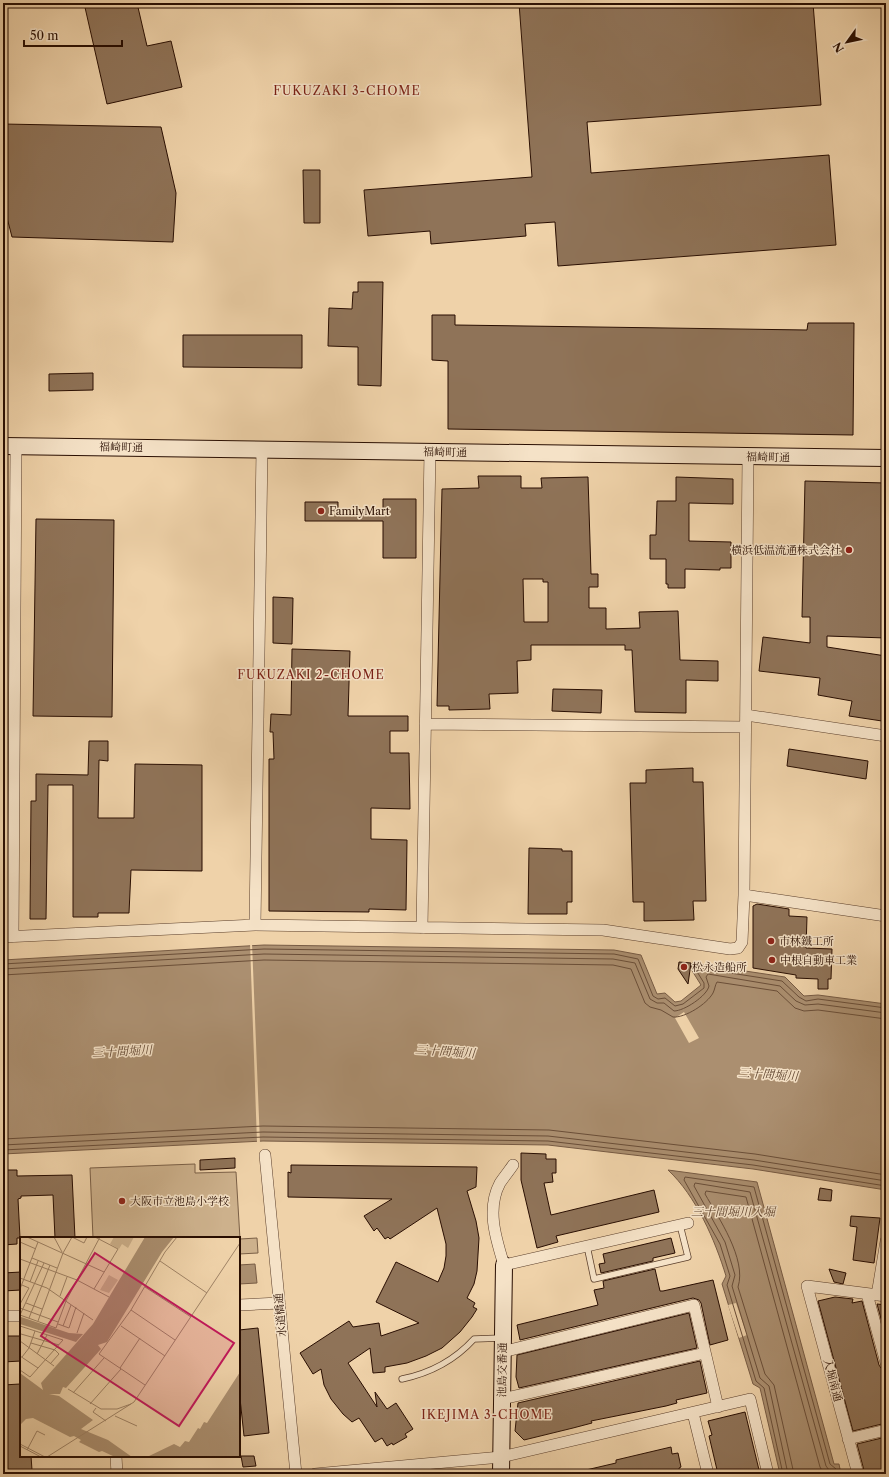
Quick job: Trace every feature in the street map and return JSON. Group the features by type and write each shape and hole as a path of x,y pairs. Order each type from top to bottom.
{"street":[{"name":"福崎町通","path":"9,446 886,458"},
{"path":"9,446 8,937 255,925 602,930 730,949 738,948 742,942 744,895 748,457"},
{"path":"255,925 262,449"},
{"path":"422,928 430,451"},
{"path":"746,715 886,736"},
{"path":"425,724 745,728"},
{"path":"744,895 886,916"},
{"name":"水道橋通","path":"265,1155 296,1474"},
{"path":"513,1165 500,1184 494,1204 494,1231 504,1265 684,1224"},
{"path":"886,1241 877,1295 886,1363"},
{"name":"池島交番通","path":"501,1474 504,1265"},
{"name":"入堀南通","path":"858,1474 807,1286 877,1295"},
{"path":"240,1305 279,1303"},
{"path":"502,1345 694,1305 718,1407"},
{"path":"3,1316 20,1316"},
{"path":"502,1399 705,1353"},
{"path":"315,1474 411,1470 501,1457 750,1399 768,1474"},
{"path":"693,1413 708,1474"},
{"path":"848,1439 886,1430"},
{"path":"116,1457 117,1474"}],"lane":[{"path":"587,1246 594,1279 688,1257 684,1224"},
{"path":"402,1379 424,1373 446,1363 462,1352 474,1339 502,1345"}],"shaded area":[{"path":"195,1164 195,1173 236,1172 240,1237 93,1237 90,1168"},
{"path":"257,1238 258,1253 240,1254 240,1239"}],"water":[{"name":"三十間堀川","path":"264,945 614,950 641,955 657,994 665,993 675,1002 681,1001 701,985 691,969 692,963 785,977 804,996 818,995 886,1004 886,1190 753,1169 548,1145 263,1141 3,1154 3,960"},
{"name":"三十間堀川入堀","path":"668,1170 757,1182 834,1464 839,1464 841,1474 780,1474 760,1388 753,1384 722,1284 726,1276 716,1248 696,1205"},
{"path":"255,1264 257,1283 240,1284 240,1265"}],"pier":[{"path":"250,943 252,943 260,1143 257,1143"},
{"path":"684,1012 699,1038 689,1043 675,1018"},
{"path":"736,1303 747,1335 739,1338 728,1305"}],"building":[{"path":"84,3 137,3 147,46 171,41 182,87 107,104"},
{"path":"519,3 813,3 821,105 587,122 591,173 829,155 836,245 558,266 555,222 525,224 526,236 431,244 430,231 368,236 364,190 532,177"},
{"path":"3,124 161,127 176,193 173,242 12,237 3,202"},
{"path":"303,170 320,170 320,223 304,223"},
{"path":"358,282 383,282 381,386 358,385 358,347 328,346 329,308 352,309 353,292 358,292"},
{"path":"432,315 455,315 455,325 807,330 808,323 854,323 853,435 448,429 448,361 432,360"},
{"path":"183,335 302,335 302,368 183,367"},
{"path":"93,373 93,390 49,391 49,374"},
{"path":"478,476 521,476 521,488 542,488 541,478 588,477 591,574 598,574 598,587 589,587 589,608 606,608 606,629 640,628 639,612 678,611 680,660 718,661 718,681 686,680 686,713 635,712 632,650 625,650 625,645 531,645 531,660 517,661 518,693 489,694 490,709 449,710 449,706 437,706 442,489 479,488","holes":["523,579 543,579 543,582 548,582 548,622 524,622"]},
{"path":"676,477 733,479 733,504 689,503 689,541 731,542 731,568 720,568 720,570 685,569 685,588 668,588 668,584 666,584 666,559 650,559 650,535 656,535 657,501 676,501"},
{"name":"横浜低温流通株式会社","path":"805,481 886,483 886,638 827,636 827,647 886,656 886,693 882,721 849,716 852,701 818,695 820,678 759,671 763,637 810,643 810,617 802,617"},
{"path":"383,499 416,499 416,558 383,558 383,521 305,521 305,502 338,502 338,510 383,509"},
{"path":"36,519 114,520 112,717 33,716"},
{"path":"273,597 293,598 292,644 273,643"},
{"path":"292,649 350,651 348,716 408,716 408,731 390,731 390,753 409,753 410,809 371,808 371,839 407,840 406,910 369,909 369,912 269,911 269,759 274,759 273,732 270,732 271,714 291,715"},
{"path":"553,689 602,690 601,713 552,711"},
{"path":"89,741 108,741 108,761 99,760 98,818 134,818 135,764 202,765 202,871 131,870 129,913 98,913 98,917 73,917 73,785 48,785 46,919 30,919 31,801 36,801 36,774 88,775"},
{"path":"789,749 868,761 866,779 787,766"},
{"path":"693,768 693,782 703,782 706,901 693,901 694,920 644,921 644,902 633,902 630,783 646,783 646,770"},
{"path":"529,848 562,849 562,851 572,851 572,902 567,902 567,914 528,914"},
{"path":"757,904 789,909 789,916 807,917 806,948 832,949 831,979 828,979 828,989 818,989 818,979 796,978 796,975 753,968 753,906"},
{"path":"679,962 691,963 688,984 678,969"},
{"path":"521,1153 546,1154 546,1159 556,1159 556,1173 552,1173 553,1182 544,1183 551,1215 654,1190 659,1212 556,1236 558,1242 537,1248 521,1180"},
{"path":"235,1158 235,1168 200,1170 200,1160"},
{"path":"291,1165 477,1167 476,1187 467,1191 476,1221 479,1238 477,1271 474,1284 467,1298 475,1303 473,1307 477,1309 472,1317 460,1332 442,1348 407,1363 385,1367 385,1372 373,1373 370,1348 348,1363 377,1407 375,1392 387,1409 396,1403 413,1429 405,1434 407,1437 393,1445 392,1443 387,1446 382,1438 375,1442 359,1418 352,1422 343,1414 331,1399 324,1385 321,1369 313,1374 300,1353 349,1321 353,1327 379,1323 381,1336 419,1323 376,1302 396,1262 438,1282 444,1268 446,1244 437,1208 390,1239 388,1237 385,1239 377,1228 374,1231 364,1216 392,1199 288,1197 288,1172 291,1173"},
{"path":"3,1170 17,1170 17,1176 72,1175 75,1237 55,1237 53,1195 21,1196 21,1198 18,1199 20,1238 17,1238 17,1244 3,1245"},
{"path":"820,1188 832,1190 831,1201 818,1200"},
{"path":"851,1216 880,1218 874,1263 853,1260 857,1227 850,1226"},
{"path":"671,1238 675,1253 653,1258 653,1261 601,1273 599,1264 605,1263 603,1254"},
{"path":"655,1269 660,1291 713,1280 728,1340 710,1345 701,1303 699,1300 693,1298 520,1340 517,1325 598,1305 594,1290 604,1288 603,1281"},
{"path":"829,1269 846,1273 843,1284 834,1282"},
{"path":"20,1272 20,1290 3,1291 3,1273"},
{"path":"835,1297 853,1299 852,1303 862,1301 879,1365 881,1368 886,1370 886,1423 853,1431 818,1301"},
{"path":"877,1304 886,1305 886,1337"},
{"path":"689,1313 697,1348 519,1388 516,1377 517,1355"},
{"path":"258,1328 269,1433 244,1436 240,1398 240,1330"},
{"path":"3,1336 20,1336 20,1361 3,1362"},
{"path":"700,1361 707,1393 676,1400 677,1403 666,1406 591,1421 592,1423 524,1440 515,1431 518,1403"},
{"path":"20,1384 20,1457 31,1457 32,1470 3,1472 3,1385"},
{"path":"745,1412 760,1474 718,1474 709,1436 712,1435 708,1421"},
{"path":"886,1437 886,1474 865,1474 857,1444"},
{"path":"671,1447 672,1454 678,1453 681,1467 679,1468 680,1474 586,1474 586,1470 616,1463 616,1460"},
{"path":"241,1456 254,1456 256,1466 243,1467"}],"place":[{"name":"FamilyMart","path":"321,511"},
{"name":"横浜低温流通株式会社","path":"849,550"},
{"name":"市林鐵工所","path":"771,941"},
{"name":"中根自動車工業","path":"772,960"},
{"name":"松永造船所","path":"684,967"},
{"name":"大阪市立池島小学校","path":"122,1201"}],"district":[{"name":"FUKUZAKI 3-CHOME","path":"347,90"},
{"name":"FUKUZAKI 2-CHOME","path":"311,674"},
{"name":"IKEJIMA 3-CHOME","path":"487,1414"}]}
